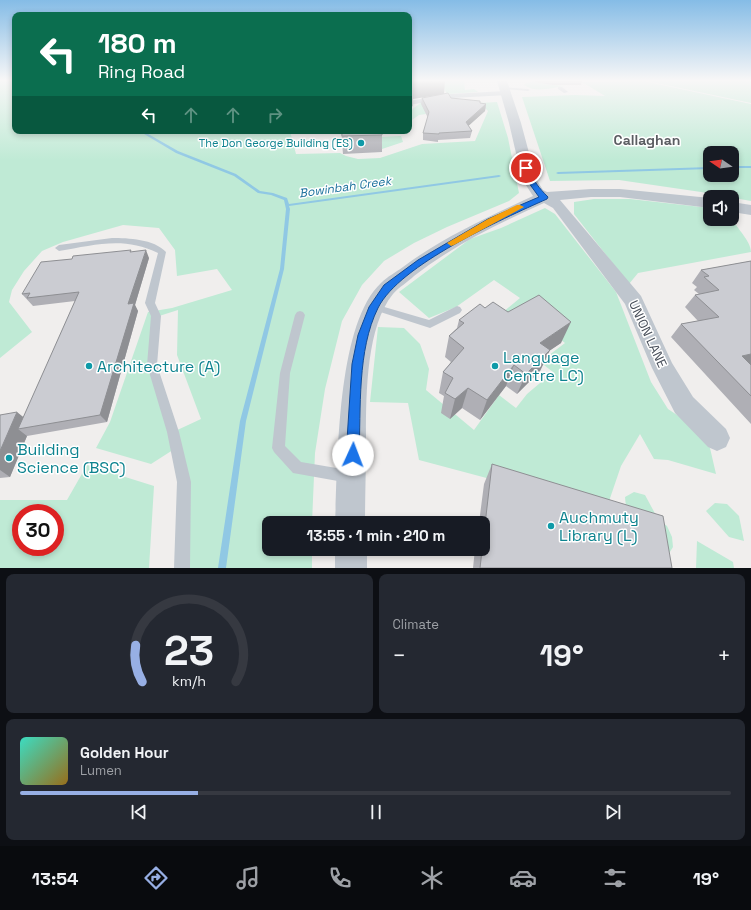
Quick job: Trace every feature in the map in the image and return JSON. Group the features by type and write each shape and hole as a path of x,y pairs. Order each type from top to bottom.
{"street":[{"name":"UNION LANE","path":"510,108 529,179 538,193 558,205 634,301 663,368 684,405 717,438"},
{"path":"350,516 354,404 358,364 364,335 374,307 387,288 421,262 491,221 544,197 591,193 620,193 703,202"},
{"path":"739,208 751,210"},
{"path":"351,556 351,568"}],"lane":[{"path":"59,248 118,240 134,240 162,252 150,303 156,316 152,365 173,432 184,482 182,568"},
{"path":"374,307 430,324 457,310"},
{"path":"300,315 285,373 278,448 298,468 352,477"}],"green space":[{"path":"0,108 12,108 12,134 291,134 296,154 340,153 358,159 380,158 422,144 475,141 488,111 485,108 499,108 508,138 519,193 509,201 447,227 414,243 384,261 362,285 342,321 325,389 315,453 312,516 262,516 262,556 312,556 312,568 182,568 176,448 151,464 96,448 110,422 148,312 172,308 232,290 217,269 177,276 175,250 159,228 123,225 63,242 42,251 24,271 12,290 9,302 32,332 0,358","holes":["178,310 177,355 201,419 173,432 152,365 156,317"]},
{"path":"414,108 424,108 426,114 419,115 412,120 412,109"},
{"path":"526,108 751,108 751,201 739,199 739,190 703,190 703,192 619,180 550,181"},
{"path":"401,136 403,142 382,149 379,137"},
{"path":"594,199 630,199 703,207 703,226 737,226 749,244 751,252 638,273 629,284 574,214 574,202"},
{"path":"545,208 555,214 616,292 651,382 668,409 707,435 716,474 668,460 654,459 640,434 621,466 606,510 419,460 408,403 370,402 378,327 404,328 420,344 429,369 426,390 474,430 499,395 516,408 527,394 553,372 540,362 565,343 526,312 490,323 520,298 494,280 456,307 429,318 399,292 470,239 501,228"},
{"path":"87,465 154,486 149,568 0,568 0,500 67,500"},
{"path":"634,492 645,495 658,519 667,526 672,537 673,547 668,555 628,529 625,497"},
{"path":"715,503 727,504 739,516 744,541 729,537 706,511"},
{"path":"697,541 733,562 734,568 696,568"}],"building":[{"path":"427,108 482,108 466,122 472,131 439,134 423,133 429,112"},
{"path":"342,134 382,134 382,135 342,136"},
{"path":"131,250 130,252 146,250 128,304 134,303 100,415 18,429 79,292 27,298 30,293 22,294 41,262 72,259 73,256"},
{"path":"751,261 751,354 742,356 751,365 751,396 681,324 719,317 695,295 719,290 704,277 709,276 701,270"},
{"name":"Language Centre LC)","path":"539,295 571,322 540,343 550,350 526,374 514,365 487,400 468,388 455,399 445,393 453,378 443,372 464,348 449,336 464,323 459,320 480,304 485,308 493,302 508,312"},
{"path":"17,412 0,451 0,415"},
{"name":"Auchmuty Library (L)","path":"492,464 663,516 672,568 480,568 481,556 490,556 490,516 486,516"}],"waterway":[{"name":"Bowinbah Creek","path":"146,134 177,152 235,175 259,192 272,194 286,199 287,205"},
{"name":"Bowinbah Creek","path":"739,167 751,167"},
{"name":"Bowinbah Creek","path":"558,173 703,168"},
{"name":"Bowinbah Creek","path":"287,205 499,176"},
{"path":"222,568 243,421 282,269 288,209 287,205"}],"slow traffic":[{"path":"451,243 520,207"}],"place":[{"name":"The Don George Building (ES)","path":"361,143"},
{"name":"Architecture (A)","path":"89,366"},
{"name":"Language Centre LC)","path":"495,366"},
{"name":"Building Science (BSC)","path":"9,458"},
{"name":"Auchmuty Library (L)","path":"551,526"}],"district":[{"name":"Callaghan","path":"647,140"}],"route":[{"path":"353,455 354,404 358,364 364,335 374,307 387,288 421,262 459,238 491,221 519,207 544,197 538,193 529,179 526,168"}]}
